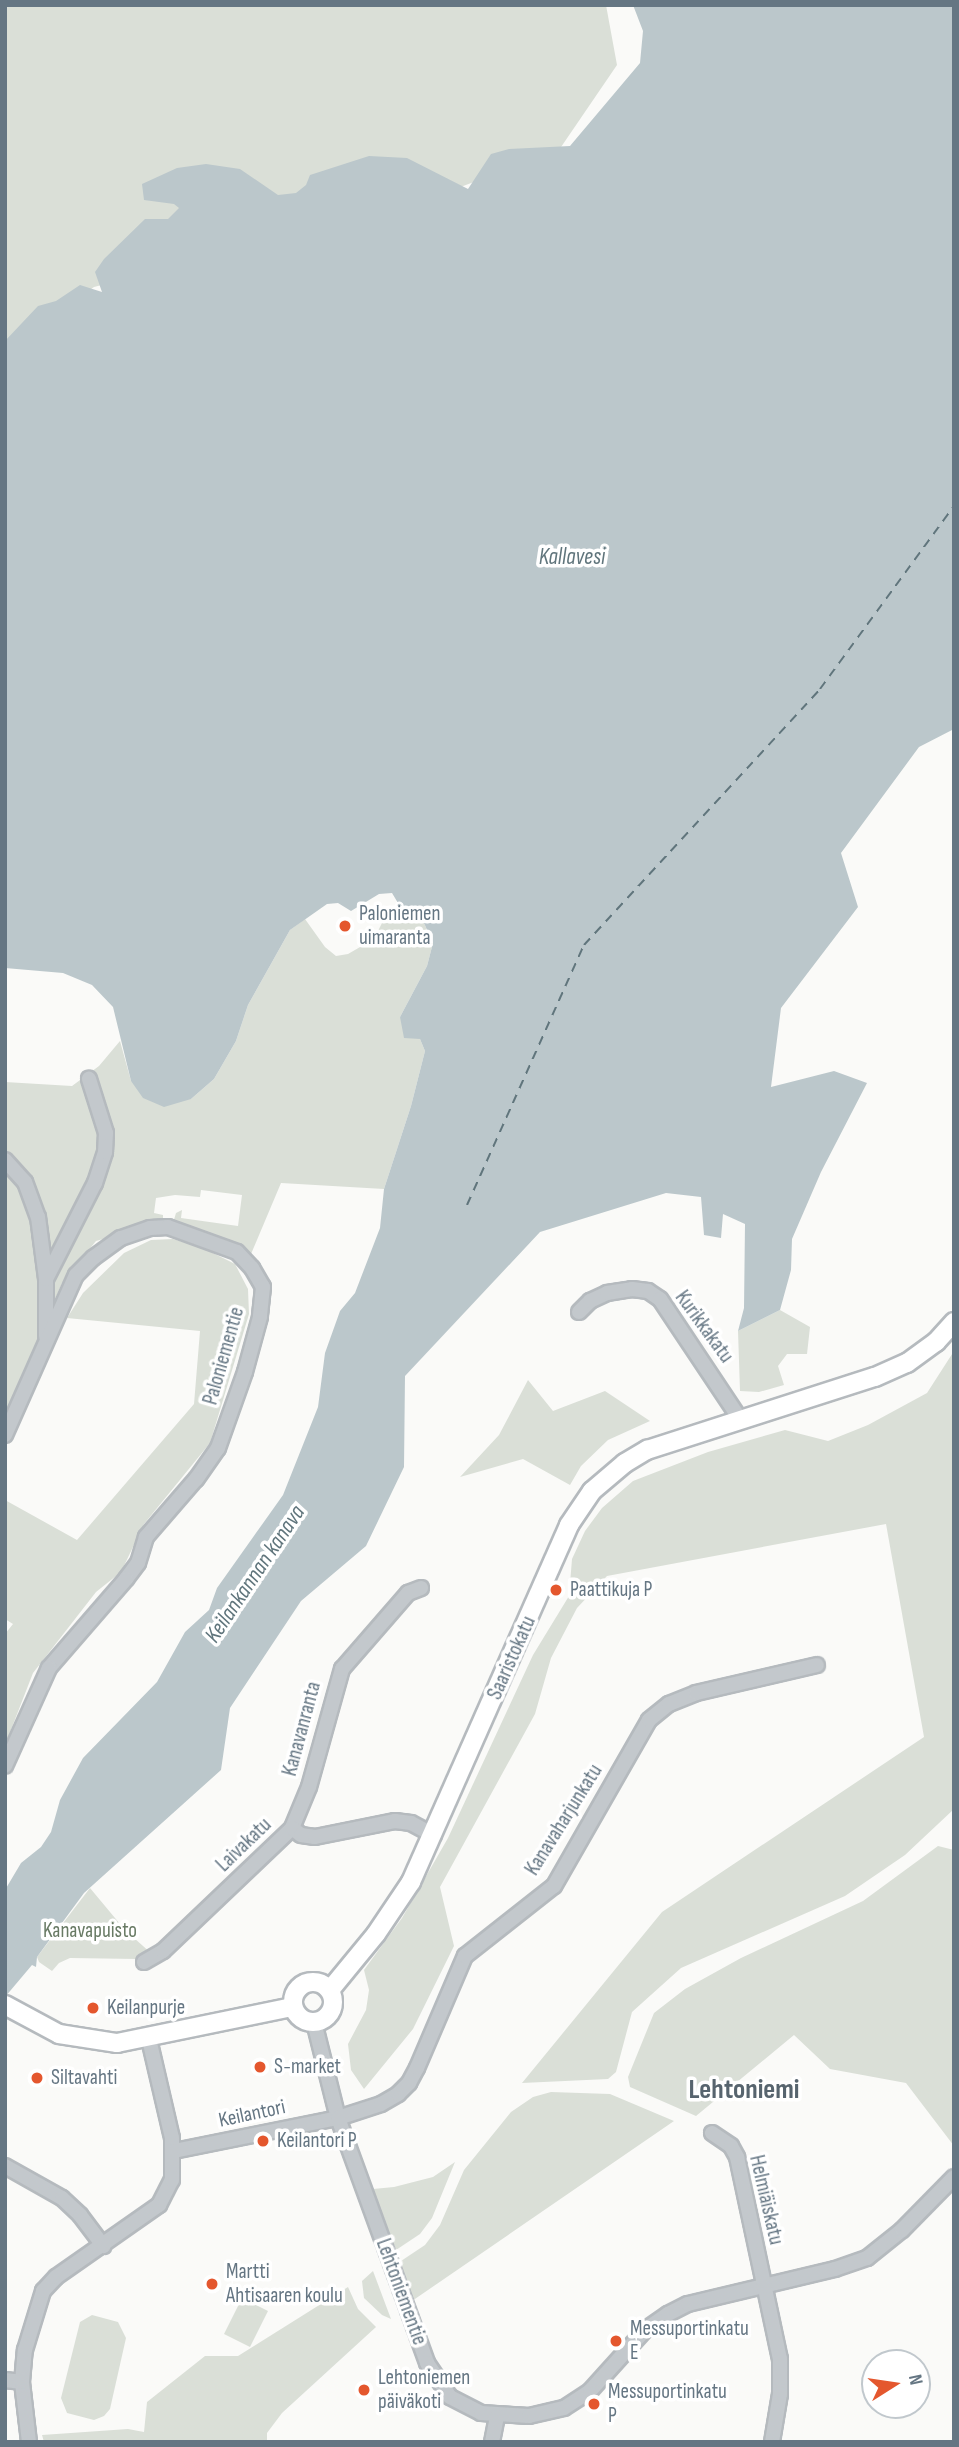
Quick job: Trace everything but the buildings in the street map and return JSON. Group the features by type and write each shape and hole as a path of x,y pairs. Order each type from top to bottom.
{"main road":[{"name":"Saaristokatu","path":"330,1990 376,1934 411,1882 569,1525 592,1491 625,1463 647,1450 875,1377 907,1363 936,1342 954,1322"},
{"path":"304,1983 321,1983 330,1990 332,2008 325,2018 314,2022 299,2017 293,2007 293,1996 304,1983"},
{"path":"5,2005 59,2034 117,2043 149,2039 293,2007"}],"street":[{"path":"46,1279 94,1183 105,1152 106,1133 89,1079"},
{"path":"5,1160 30,1192 38,1217 46,1279 46,1341"},
{"name":"Paloniementie","path":"5,1435 76,1275 93,1258 121,1238 150,1228 168,1227 184,1231 237,1252 263,1287 257,1328 218,1448 196,1479 146,1537 138,1563 126,1579 48,1668 5,1766"},
{"name":"Kurikkakatu","path":"579,1312 590,1301 607,1293 632,1289 648,1291 660,1299 740,1419"},
{"name":"Kanavanranta","path":"292,1828 309,1787 342,1669 408,1593 421,1588"},
{"name":"Kanavaharjunkatu","path":"338,2118 381,2104 410,2083 465,1956 554,1885 649,1720 669,1704 696,1693 817,1665"},
{"name":"Laivakatu","path":"144,1962 163,1951 292,1828 301,1835 315,1837 396,1821 411,1823 434,1835"},
{"name":"Lehtoniementie","path":"314,2022 338,2118 433,2375 450,2397 481,2413 529,2416 564,2408 590,2391 645,2330 688,2304 764,2287 867,2258 902,2230 954,2178"},
{"path":"29,2442 22,2382 31,2325 43,2291 56,2277 159,2205 172,2180 174,2151 149,2039"},
{"name":"Keilantori","path":"174,2151 338,2118"},
{"name":"Helmiäiskatu","path":"712,2133 731,2146 737,2157 780,2359 780,2394 772,2442"},
{"path":"5,2166 24,2174 62,2198 80,2215 103,2246"},
{"path":"5,2380 22,2382"},
{"path":"492,2442 497,2416"}],"green space":[{"path":"5,5 606,5 617,65 559,150 423,201 94,287 5,347"},
{"path":"398,903 395,914 424,923 433,943 427,966 400,1017 420,1039 425,1051 411,1106 384,1189 281,1183 251,1254 173,1223 176,1213 182,1210 181,1218 238,1226 242,1195 201,1190 200,1197 175,1195 156,1198 154,1213 163,1215 163,1222 96,1241 62,1283 5,1415 5,1082 72,1086 99,1066 120,1041 131,1081 191,1099 214,1079 236,1041 248,1005 290,930 305,919 325,947 336,956 348,954 374,939 384,919"},
{"path":"173,1239 203,1248 235,1264 248,1289 249,1314 210,1443 144,1524 121,1572 96,1592 33,1673 5,1745 5,1634 13,1624 5,1619 5,1500 77,1540 194,1404 200,1331 67,1318 83,1293 124,1253 151,1240"},
{"path":"780,1310 810,1327 807,1354 787,1354 778,1366 784,1385 759,1392 740,1391 738,1331"},
{"path":"954,1351 954,1809 905,1855 845,1896 681,1968 632,2012 616,2072 608,2079 522,2083 662,1912 924,1737 886,1524 607,1576 577,1608 551,1658 535,1714 440,1887 454,1946 413,2029 364,2089 351,2070 348,2044 366,2010 369,1990 364,1970 402,1918 448,1838 533,1655 569,1596 572,1559 585,1531 602,1508 633,1481 708,1452 785,1430 828,1441 868,1425 927,1393"},
{"path":"528,1380 553,1411 605,1391 650,1421 608,1440 581,1466 570,1485 523,1459 460,1477 499,1435"},
{"path":"938,1846 954,1850 954,2146 906,2083 830,2069 794,2035 696,2116 630,2087 628,2077 654,2013 685,1989 741,1958 863,1901"},
{"name":"Kanavapuisto","path":"90,1888 125,1930 152,1954 137,1959 70,1958 59,1963 52,1971 39,1962 37,1957"},
{"path":"551,2092 610,2094 674,2121 412,2301 398,2263 425,2245 440,2225 464,2170 511,2112 533,2097"},
{"path":"455,2162 432,2218 420,2234 396,2250 373,2189 394,2187 433,2177"},
{"path":"373,2271 391,2319 382,2315 364,2298 362,2281"},
{"path":"348,2287 358,2309 376,2327 282,2413 267,2433 267,2442 44,2442 42,2435 128,2429 144,2432 147,2402 205,2356 238,2356"},
{"path":"242,2298 268,2311 250,2347 224,2334"},
{"path":"92,2315 118,2322 126,2338 110,2409 104,2416 94,2420 67,2413 61,2398 80,2322"}],"water":[{"name":"Kallavesi","path":"633,5 954,5 954,729 919,747 841,853 858,907 781,1008 771,1087 834,1071 867,1083 821,1172 792,1239 791,1270 780,1310 738,1331 744,1308 745,1224 723,1214 721,1238 704,1235 701,1197 666,1193 540,1232 405,1376 404,1467 366,1546 301,1601 230,1708 221,1770 84,1893 37,1957 36,1967 32,1965 5,1997 5,1890 21,1863 41,1847 51,1832 60,1800 83,1758 157,1682 185,1632 209,1610 217,1588 283,1495 318,1407 325,1353 340,1311 355,1293 380,1228 384,1189 411,1106 425,1051 420,1039 404,1038 400,1017 427,966 433,943 424,923 395,919 398,903 392,893 379,894 351,911 338,903 327,904 290,930 248,1005 236,1041 214,1079 191,1099 164,1107 143,1098 131,1081 113,1007 92,985 63,973 5,968 5,341 38,306 56,301 80,285 102,292 95,272 104,259 145,219 168,219 179,208 174,204 144,200 142,184 177,168 206,164 240,169 278,195 296,193 306,185 310,175 369,156 407,158 468,189 491,154 509,149 570,146 640,63 643,31"}],"ferry route":[{"path":"467,1205 584,945 820,689 954,506"}],"place":[{"name":"Paloniemen uimaranta","path":"345,926"},
{"name":"Paattikuja P","path":"556,1590"},
{"name":"Keilanpurje","path":"93,2008"},
{"name":"S-market","path":"260,2067"},
{"name":"Siltavahti","path":"37,2078"},
{"name":"Keilantori P","path":"263,2141"},
{"name":"Martti Ahtisaaren koulu","path":"212,2284"},
{"name":"Messuportinkatu E","path":"616,2341"},
{"name":"Lehtoniemen päiväkoti","path":"364,2390"},
{"name":"Messuportinkatu P","path":"594,2404"}],"district":[{"name":"Lehtoniemi","path":"744,2090"}],"water label":[{"name":"Keilankannan kanava","path":"255,1574"}]}
